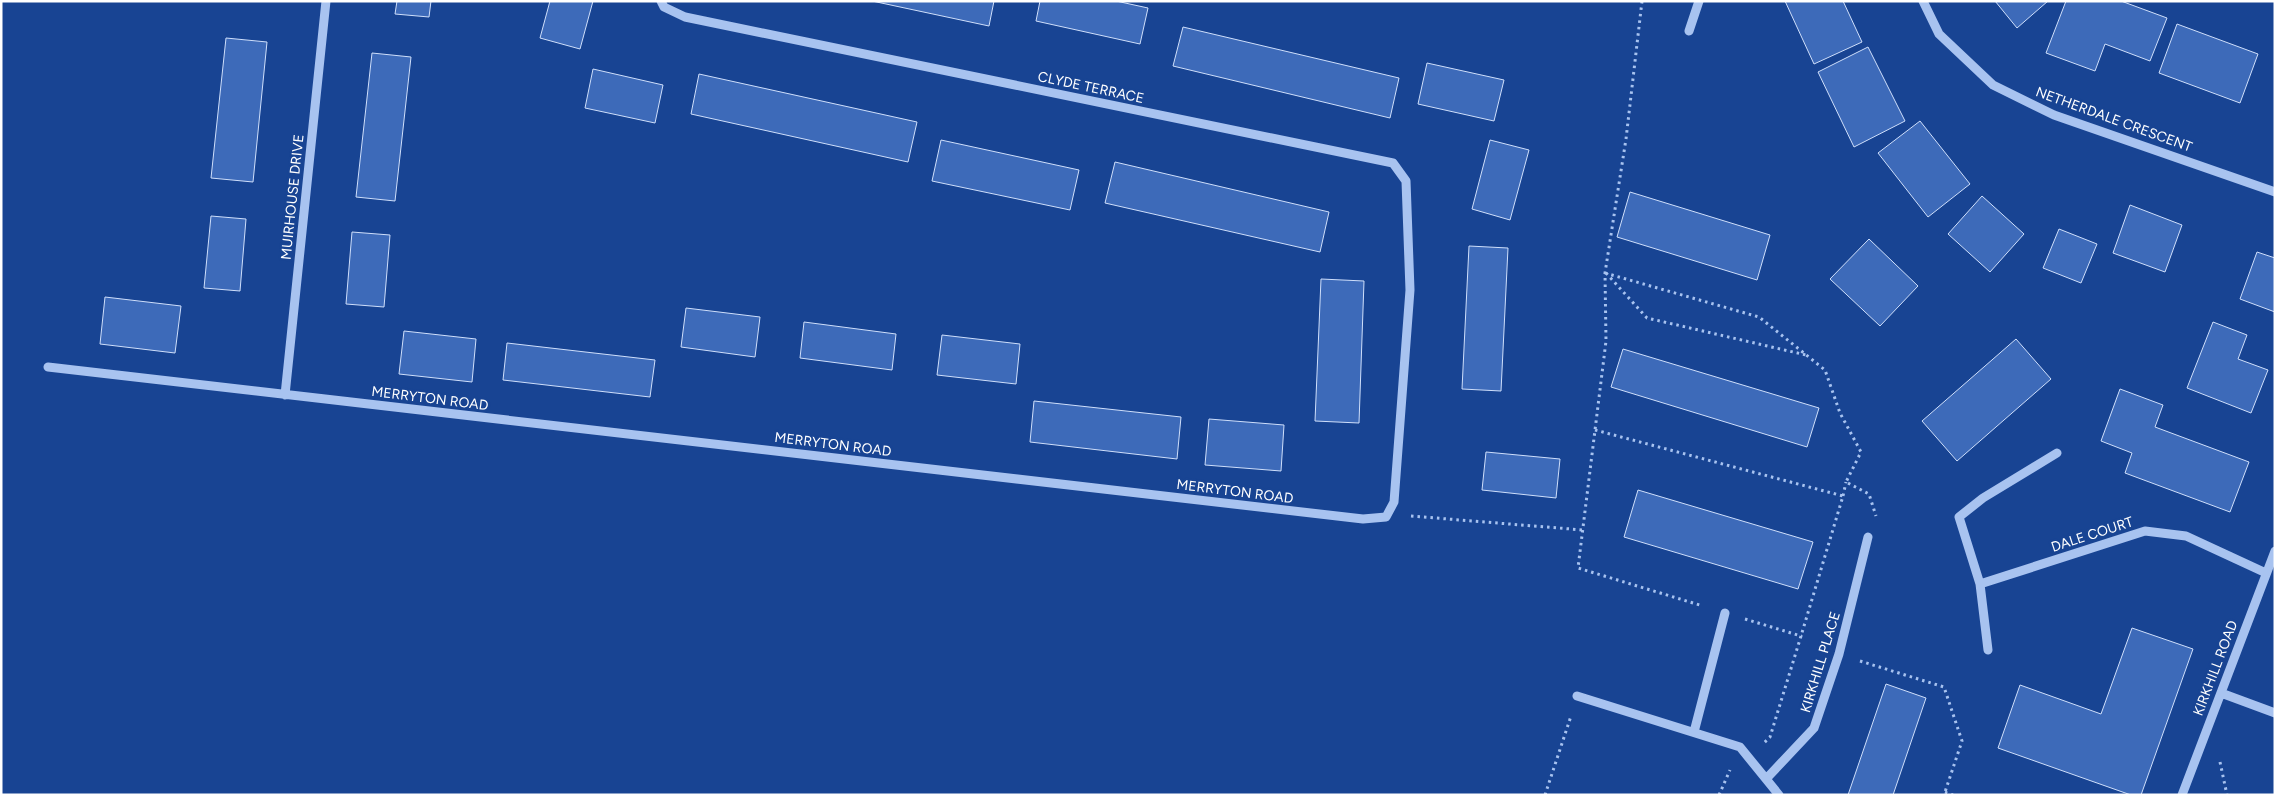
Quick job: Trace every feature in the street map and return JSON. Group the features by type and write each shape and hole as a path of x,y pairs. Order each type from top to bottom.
{"street":[{"name":"MUIRHOUSE DRIVE","path":"285,395 326,1"},
{"name":"CLYDE TERRACE","path":"661,1 664,7 685,17 1393,163 1406,181 1410,290 1394,502 1386,517"},
{"path":"1689,31 1699,1"},
{"name":"NETHERDALE CRESCENT","path":"1924,1 1939,34 1994,85 2054,115 2275,192"},
{"name":"MERRYTON ROAD","path":"48,367 1363,519 1386,517"},
{"path":"1988,650 1980,584 1959,517 1983,498 2057,453"},
{"name":"DALE COURT","path":"1980,584 2145,531 2186,536 2266,573"},
{"name":"KIRKHILL PLACE","path":"1766,779 1814,728 1839,654 1868,537"},
{"name":"KIRKHILL ROAD","path":"2182,795 2275,551"},
{"path":"1694,732 1725,613"},
{"path":"2221,692 2275,713"},
{"path":"1577,696 1740,747 1779,795"}],"path":[{"path":"1642,1 1626,139 1605,273 1606,341 1578,568 1802,636"},
{"path":"1605,273 1759,317 1825,370 1840,413 1861,452 1846,482 1802,636 1770,738 1750,758"},
{"path":"1605,273 1647,318 1808,356"},
{"path":"1595,430 1843,496"},
{"path":"1846,482 1869,494 1876,516 1868,537"},
{"path":"1386,517 1414,516 1583,530"},
{"path":"1839,654 1944,687 1962,741 1944,793 1953,795"},
{"path":"1546,795 1577,696"}],"building":[{"path":"397,1 431,1 429,17 395,14"},
{"path":"550,1 593,1 580,49 540,38"},
{"path":"872,1 994,1 989,26"},
{"path":"1040,1 1116,1 1148,8 1140,44 1036,21"},
{"path":"1785,1 1843,1 1862,42 1814,64"},
{"path":"1995,1 2048,1 2017,28"},
{"path":"2066,1 2121,1 2167,18 2150,61 2105,44 2095,71 2046,53"},
{"path":"2177,24 2258,54 2240,103 2159,73"},
{"path":"1183,27 1399,78 1390,118 1173,66"},
{"path":"226,38 267,42 253,182 211,178"},
{"path":"1868,47 1905,121 1854,147 1818,72"},
{"path":"372,53 411,57 395,201 356,197"},
{"path":"1427,63 1504,80 1494,121 1418,104"},
{"path":"593,69 663,85 655,123 585,108"},
{"path":"699,74 917,122 908,162 691,114"},
{"path":"1920,121 1970,184 1928,217 1878,153"},
{"path":"941,140 1079,170 1070,210 932,181"},
{"path":"1490,140 1529,150 1510,220 1472,209"},
{"path":"1115,162 1329,212 1320,252 1105,203"},
{"path":"1630,192 1770,235 1757,280 1617,237"},
{"path":"1982,196 2024,234 1990,272 1948,234"},
{"path":"2130,205 2182,225 2165,272 2113,253"},
{"path":"211,216 246,219 240,291 204,288"},
{"path":"2059,229 2097,244 2081,283 2043,268"},
{"path":"352,232 390,235 384,307 346,304"},
{"path":"1869,239 1918,286 1880,326 1830,279"},
{"path":"1469,246 1508,248 1501,391 1462,389"},
{"path":"2257,252 2275,258 2275,312 2240,299"},
{"path":"1321,279 1364,281 1359,423 1315,421"},
{"path":"105,297 181,306 175,353 100,344"},
{"path":"686,308 760,317 755,357 681,347"},
{"path":"804,322 896,334 892,370 800,358"},
{"path":"2213,322 2247,335 2238,359 2268,370 2251,413 2187,388"},
{"path":"404,331 476,339 472,382 399,374"},
{"path":"942,335 1020,344 1016,384 937,375"},
{"path":"2016,339 2051,379 1957,461 1922,421"},
{"path":"507,343 655,360 650,397 503,380"},
{"path":"1623,349 1819,408 1807,447 1611,387"},
{"path":"2120,389 2163,405 2155,427 2249,462 2230,512 2125,473 2132,453 2101,441"},
{"path":"1034,401 1181,417 1177,459 1030,442"},
{"path":"1209,419 1284,425 1281,471 1205,465"},
{"path":"1486,452 1560,459 1556,498 1482,490"},
{"path":"1638,490 1813,542 1798,589 1624,537"},
{"path":"2132,628 2193,649 2141,795 2131,795 1998,748 2020,685 2101,714"},
{"path":"1886,684 1926,698 1893,795 1848,795"}]}
